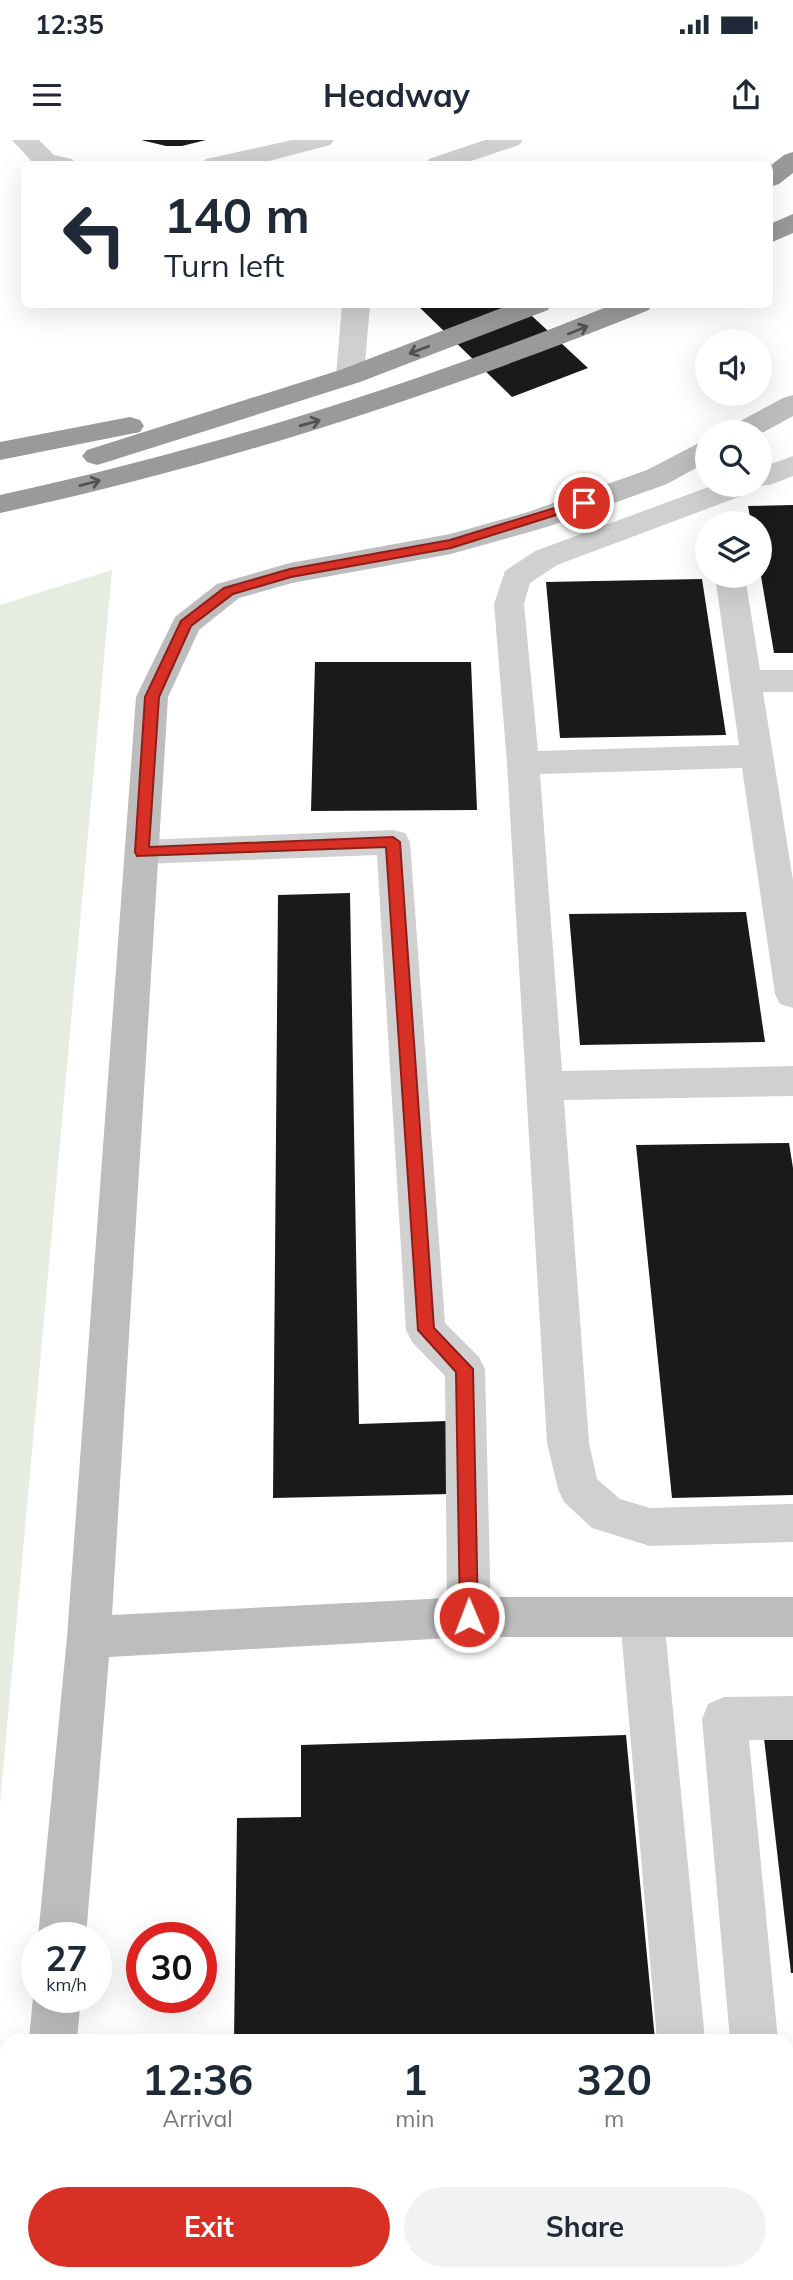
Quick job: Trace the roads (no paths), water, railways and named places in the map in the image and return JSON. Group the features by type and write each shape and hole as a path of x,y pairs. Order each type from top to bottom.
{"highway":[{"path":"773,177 793,160"},
{"path":"773,229 784,209"},
{"path":"0,482 57,468 350,376 528,308"},
{"path":"0,511 58,492 327,419 516,355 629,308"},
{"path":"0,451 145,424 350,376"},
{"path":"0,504 58,492"}],"street":[{"path":"25,140 45,161"},
{"path":"257,161 321,140"},
{"path":"448,161 510,140"},
{"path":"350,376 356,308"},
{"path":"763,420 793,404"},
{"path":"63,1922 89,1637 152,697 186,624 229,591 290,573 451,544 536,520 657,477 695,456"},
{"path":"772,473 793,465"},
{"path":"727,501 546,558 516,578 509,604 523,763 568,1443 579,1489 607,1514 650,1527 793,1524"},
{"path":"732,588 757,756 779,813 793,995"},
{"path":"746,681 793,681"},
{"path":"523,763 757,756"},
{"path":"142,852 393,842 426,1330 465,1369 469,1617"},
{"path":"543,1086 793,1081"},
{"path":"89,1637 469,1617 793,1618"},
{"path":"642,1618 680,2034"},
{"path":"753,2034 724,1719 793,1718"},
{"path":"54,2034 56,2013"}]}
